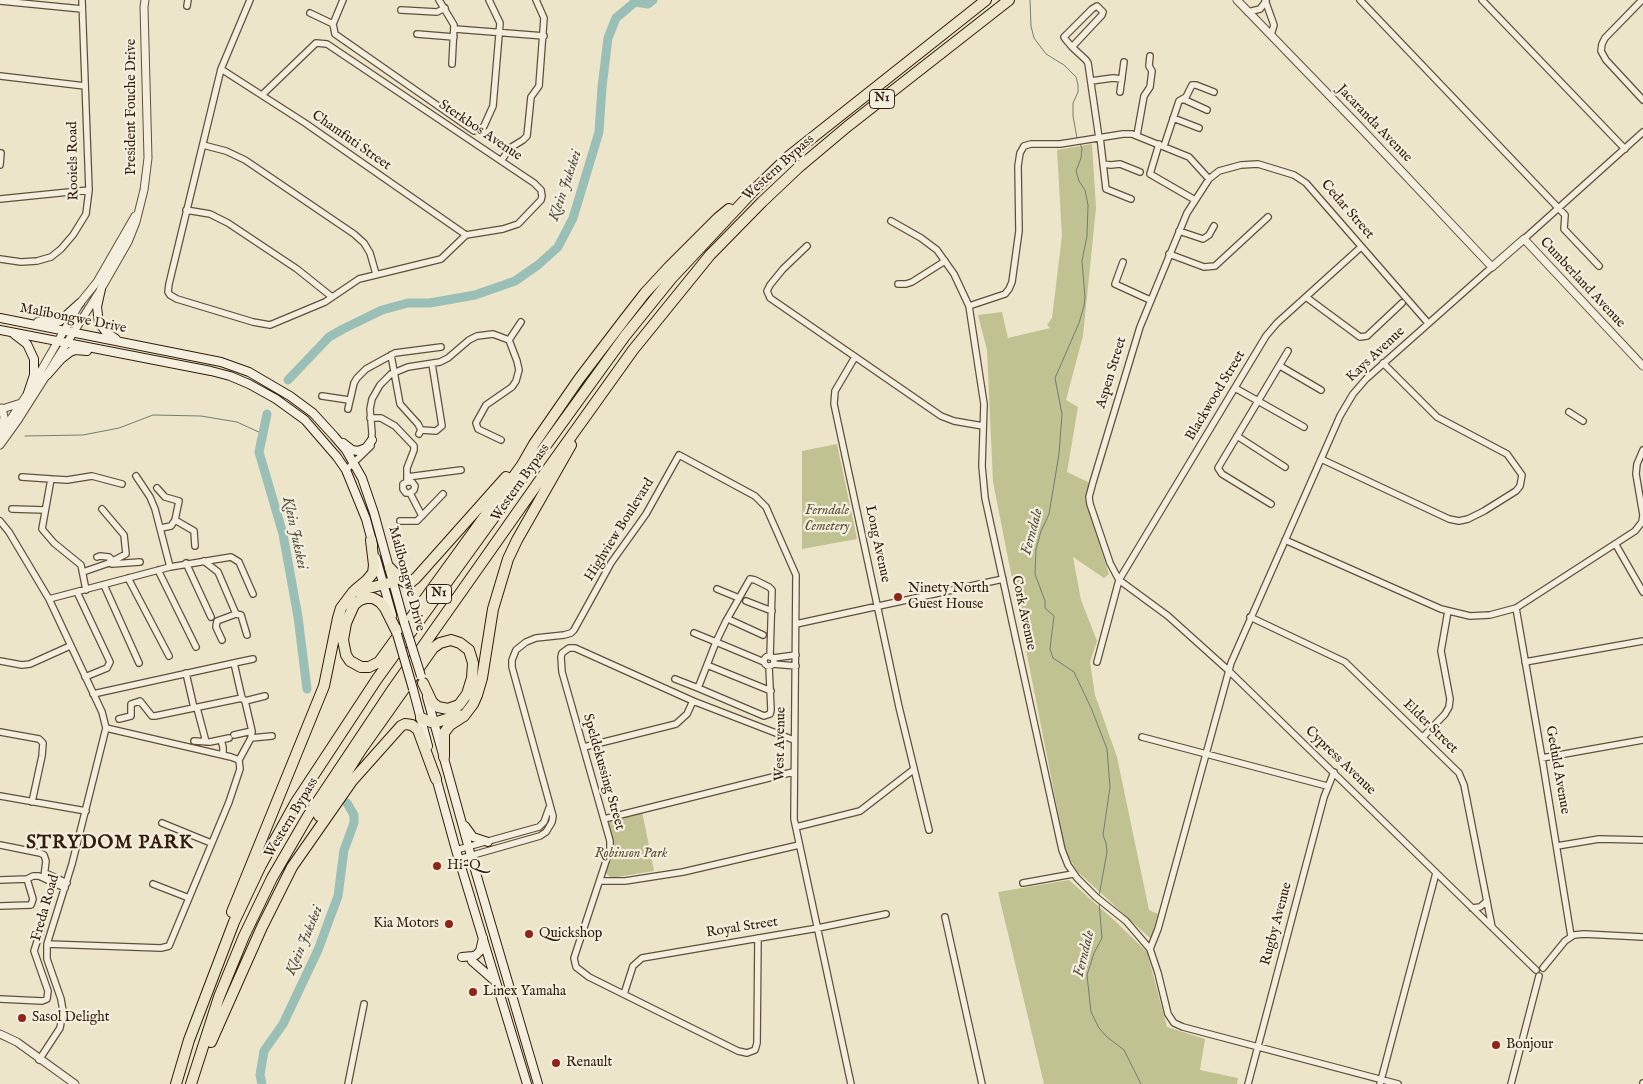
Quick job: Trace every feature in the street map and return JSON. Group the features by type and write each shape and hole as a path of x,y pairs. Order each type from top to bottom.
{"highway":[{"name":"Western Bypass","path":"176,1084 189,1040 234,922 261,865 296,802 337,737 377,679 625,336 672,279 755,189 817,133 986,0"},
{"name":"Western Bypass","path":"192,1083 219,998 244,936 272,878 308,816 380,708 633,350 720,244 798,168 848,126 1008,1"},
{"path":"397,633 386,608 380,602 373,598 360,600 354,605 346,623 343,640 346,655 350,661 361,667 369,667 379,662 522,464 580,379 645,293 718,218 755,189"},
{"path":"444,757 444,733 450,725 464,716 477,695 482,678 493,609 508,560 517,540 591,409"},
{"path":"390,568 404,582 410,582 416,578 534,444"},
{"path":"189,1040 227,924 322,693 338,618 346,599 373,572 371,540"},
{"path":"352,592 388,583"},
{"path":"192,1083 262,927 306,837 330,797 433,648 440,643 451,640 460,643 471,654 473,662 472,678 467,694 459,705 448,709 438,707 432,702 422,680"},
{"path":"421,718 427,722 434,722 454,717 468,710"},
{"path":"292,867 352,781 401,726 405,724 412,725 418,730 436,779"}],"main road":[{"path":"101,289 97,307 99,323 111,336 121,341"},
{"path":"16,321 56,322 67,316 80,303"},
{"name":"Malibongwe Drive","path":"0,318 221,362 249,372 290,396 313,413 334,436 354,463 362,478 390,568 388,583 397,633 456,850 527,1084"},
{"path":"4,330 24,341 33,354 35,367 28,392"},
{"name":"Malibongwe Drive","path":"4,330 230,376 263,391 305,420 338,457 346,470 366,518 371,540 404,622 538,1084"},
{"path":"47,375 65,355 75,350 154,360"},
{"path":"334,436 356,450 363,450 372,440"},
{"path":"461,820 473,837 488,842"},
{"path":"462,957 476,955 482,946 483,937"},
{"path":"472,961 498,984"}],"street":[{"name":"Rooiels Road","path":"0,259 21,262 46,259 56,253 73,234 86,214 89,190 82,0"},
{"path":"250,0 221,68 170,277 168,292 172,297 265,325 280,322 332,298 359,279 440,259 466,235"},
{"path":"343,0 333,24 335,34 474,131 484,126 493,106 500,32 498,16 489,0"},
{"path":"439,0 453,21 455,29 452,64"},
{"path":"501,161 510,148 523,140 528,133 531,97 539,86 544,18 536,0"},
{"name":"Jacaranda Avenue","path":"1237,0 1358,124 1492,267"},
{"path":"1248,12 1260,8 1265,0"},
{"path":"1265,0 1274,25 1271,35"},
{"path":"1360,0 1558,208 1566,217 1564,229 1599,266"},
{"path":"1482,0 1625,149"},
{"path":"1642,0 1606,38 1602,44 1602,54 1643,100"},
{"path":"0,1 82,9"},
{"name":"President Fouche Drive","path":"0,435 101,289 128,242 136,222 144,190 148,158 144,2"},
{"path":"1072,47 1102,15 1103,12 1099,8 1094,7 1064,37 1072,47 1086,60 1091,81 1106,189 1131,200"},
{"path":"401,10 437,12 445,8"},
{"path":"310,14 333,24"},
{"path":"455,29 544,36"},
{"path":"417,34 454,37"},
{"name":"Sterkbos Avenue","path":"262,95 316,43 321,42 338,50 540,188 542,199 518,224 503,229 466,235"},
{"path":"1137,135 1144,97 1150,87 1152,71 1149,66 1150,56"},
{"path":"1120,92 1124,62"},
{"name":"Chamfuti Street","path":"221,68 466,235"},
{"path":"0,76 85,86"},
{"path":"1091,81 1112,78 1122,79"},
{"path":"1194,200 1150,174 1179,101 1186,97 1192,85 1214,92"},
{"path":"1182,99 1206,110"},
{"path":"1173,118 1199,128"},
{"name":"Kays Avenue","path":"1150,949 1158,929 1204,753 1228,670 1336,424 1349,400 1366,379 1643,132"},
{"path":"969,306 1005,294 1012,282 1019,231 1019,160 1022,147 1029,144 1082,141 1123,134 1137,135 1192,159 1208,179"},
{"path":"203,145 226,151 245,160 354,234 364,243 370,253 376,274"},
{"path":"0,166 1,153"},
{"name":"Cedar Street","path":"1208,179 1222,170 1254,163 1294,175 1310,187 1428,324"},
{"path":"1103,164 1111,166 1120,164 1140,172"},
{"name":"Aspen Street","path":"1119,580 1110,563 1089,497 1132,350 1150,300 1179,231 1194,200 1208,179"},
{"path":"0,199 89,190"},
{"name":"President Fouche Drive","path":"0,445 47,375 63,342 64,332 80,303 97,282 140,206"},
{"path":"186,210 210,214 228,223 297,269 332,298"},
{"path":"1169,254 1204,266 1215,266 1268,217"},
{"name":"Cork Avenue","path":"891,221 937,250 958,282 969,306 984,404 984,489 1062,850 1073,874 1096,897 1126,921 1150,949"},
{"path":"1179,231 1203,238 1209,235 1214,226"},
{"name":"Cumberland Avenue","path":"1524,239 1643,366"},
{"path":"807,246 783,269 770,285 767,291 770,298 941,416 954,421 983,426"},
{"name":"Blackwood Street","path":"1097,662 1119,580 1269,331 1361,247"},
{"path":"898,284 909,283 945,261"},
{"path":"1123,262 1115,284 1150,300"},
{"path":"1306,297 1357,336 1364,338 1402,303"},
{"path":"509,340 521,322"},
{"path":"346,470 371,446 370,418 372,398 385,379 394,371 408,366 432,364 448,358 468,340 477,336 493,334 509,340 517,361 519,370 516,381 512,387 486,405 476,423 478,429 501,440"},
{"path":"348,409 349,400 357,378 366,369 400,352 441,347"},
{"path":"1271,504 1219,471 1220,463 1288,351"},
{"path":"391,355 400,404 418,424 420,432 436,431 442,426 432,364"},
{"name":"Long Avenue","path":"855,357 835,390 834,404 913,770 929,830"},
{"path":"1321,459 1449,519 1463,521 1484,511 1518,488 1522,481 1522,475 1509,456 1437,418 1383,364"},
{"path":"1280,366 1321,390"},
{"path":"1236,388 1304,427"},
{"path":"322,396 349,400"},
{"path":"0,435 4,417 2,409 22,403"},
{"path":"1569,412 1583,421"},
{"path":"370,418 381,418 395,426 414,446 403,489 406,493 410,493 422,516"},
{"path":"1237,436 1285,467"},
{"path":"1285,540 1448,611 1480,617 1516,608 1635,532 1642,522 1643,507 1636,474 1637,464 1643,450"},
{"name":"West Avenue","path":"679,455 755,496 763,503 796,575 793,811 851,1084"},
{"name":"Highview Boulevard","path":"459,859 540,836 550,828 553,816 512,667 514,655 516,650 526,642 536,638 564,635 574,630 611,563 646,514 679,455"},
{"path":"407,479 461,470"},
{"path":"22,477 67,480 92,476 122,484"},
{"path":"136,476 150,497 161,528 170,567"},
{"path":"52,479 42,525 45,534 68,556 78,562 83,572 86,590"},
{"path":"157,488 165,497 179,501 172,525 161,528"},
{"path":"400,521 417,521 443,494"},
{"path":"12,509 45,510"},
{"path":"83,572 109,563 126,554 124,537 102,509"},
{"path":"175,520 194,531 195,546"},
{"path":"0,521 9,532 49,599 102,712 106,728 240,760"},
{"path":"1616,544 1643,592"},
{"path":"97,557 108,557 111,559 109,563"},
{"path":"49,599 186,563 235,558 239,562 253,594"},
{"path":"204,561 218,572 236,614"},
{"path":"109,563 140,562"},
{"path":"186,563 211,618"},
{"path":"158,570 196,647"},
{"path":"128,578 170,656"},
{"path":"675,679 764,716 771,712 772,589 754,579 748,581 716,642 698,688"},
{"path":"796,624 1003,579"},
{"name":"Cypress Avenue","path":"1119,580 1172,619 1228,670 1538,973"},
{"path":"104,585 139,664"},
{"path":"717,589 739,598"},
{"path":"77,592 110,662 107,668 85,677"},
{"path":"746,601 772,611"},
{"name":"Geduld Avenue","path":"1516,608 1571,936"},
{"path":"1423,737 1445,714 1449,707 1450,698 1441,651 1448,611"},
{"path":"222,640 216,627 216,621 236,614 241,615 247,635"},
{"name":"Elder Street","path":"1250,617 1345,662 1456,769 1461,776 1492,927"},
{"path":"728,619 763,634"},
{"path":"694,633 770,661 796,666"},
{"path":"1525,662 1643,641"},
{"path":"0,661 22,665 30,664 70,646"},
{"name":"Speldekussing Street","path":"694,701 575,648 565,649 561,657 562,672 610,845 574,958 574,964 578,970 589,977 738,1051 747,1053 755,1050 757,1042 758,938"},
{"path":"770,661 796,655"},
{"path":"93,694 253,659"},
{"path":"47,944 168,947 235,785 240,769 240,760 251,734 234,663"},
{"path":"707,665 771,691"},
{"path":"186,673 206,742"},
{"path":"119,719 131,716 131,704 140,701 153,716 265,696"},
{"path":"584,747 676,724 687,714 694,701 794,740"},
{"name":"Freda Road","path":"40,1059 60,1028 63,1011 48,959 47,944 66,885 106,728"},
{"path":"0,732 38,739 42,743 42,756 32,802"},
{"path":"194,741 206,742 221,740 231,736 251,734 272,736"},
{"path":"1142,737 1327,786"},
{"path":"221,740 223,747 222,755"},
{"path":"1542,758 1643,740"},
{"path":"796,827 860,811 913,770"},
{"path":"604,819 793,772"},
{"name":"Rugby Avenue","path":"1248,1084 1327,786 1334,772"},
{"path":"0,796 86,811"},
{"path":"456,850 539,827 548,815 550,806"},
{"path":"162,823 211,844"},
{"path":"1557,846 1599,838 1643,840"},
{"path":"0,845 42,854 46,857 44,875"},
{"path":"600,881 625,881 683,872 799,846"},
{"path":"1381,1082 1436,873"},
{"path":"1023,883 1073,874"},
{"path":"0,880 27,879 44,875 66,885"},
{"path":"0,906 31,905 33,899 27,879"},
{"path":"153,884 189,898"},
{"path":"1472,908 1480,907 1487,901"},
{"name":"Royal Street","path":"624,994 633,966 642,958 818,928 886,914"},
{"path":"945,917 982,1084"},
{"path":"0,999 42,1001 47,999 48,991 34,951 41,929"},
{"path":"1512,1084 1539,967 1543,968 1571,936 1584,934 1643,937"},
{"path":"1150,949 1168,1014 1171,1021 1180,1026 1258,1046 1381,1082 1398,1084"},
{"path":"348,1084 364,1004"},
{"path":"0,1034 17,1042 75,1084"},
{"path":"40,1059 70,1084"}],"green space":[{"path":"1092,144 1096,208 1083,336 1066,400 1078,407 1067,472 1090,483 1085,499 1109,574 1104,578 1073,557 1081,600 1097,641 1090,662 1095,695 1117,757 1149,910 1158,914 1151,939 1078,872 1066,853 993,482 987,350 978,315 1002,312 1008,338 1050,328 1047,325 1052,318 1062,236 1057,150"},
{"name":"Ferndale Cemetery","path":"837,444 857,539 802,549 802,451"},
{"name":"Robinson Park","path":"642,811 654,871 611,878 605,872 612,840 608,819"},
{"path":"1069,880 1147,952 1167,1027 1205,1039 1200,1070 1238,1078 1237,1084 1044,1084 998,892"}],"waterway":[{"name":"Klein Jukskei","path":"288,380 329,337 343,329 382,310 408,303 430,303 475,295 515,281 538,265 558,247 573,218 599,132 608,38 616,18 635,2 648,4 653,0"},
{"name":"Ferndale","path":"1030,0 1031,26 1034,38 1046,54 1064,65 1076,77 1078,92 1073,103 1073,116 1077,138"},
{"name":"Ferndale","path":"1080,144 1082,148 1081,158 1076,171 1079,181 1085,190 1088,205 1087,236 1082,261 1085,297 1079,323 1055,378 1062,414 1059,454 1049,514 1041,531 1036,549 1035,574 1045,601 1045,608 1054,616 1050,649 1053,658 1074,672 1092,710 1107,749 1110,787 1103,835 1107,852 1099,896"},
{"name":"Klein Jukskei","path":"267,414 259,452 283,534 298,617 307,689"},
{"path":"25,436 83,435 119,428 153,415 201,416 237,422 263,434"},
{"name":"Klein Jukskei","path":"262,1084 260,1075 264,1051 283,1024 318,950 338,896 344,850 354,823 354,815 347,803"},
{"name":"Ferndale","path":"1099,902 1102,938 1094,953 1087,975 1091,1012 1099,1028 1124,1050 1141,1084"}],"place":[{"name":"Ninety North Guest House","path":"898,597"},
{"name":"Hi-Q","path":"437,866"},
{"name":"Kia Motors","path":"449,924"},
{"name":"Quickshop","path":"529,934"},
{"name":"Linex Yamaha","path":"473,992"},
{"name":"Sasol Delight","path":"22,1018"},
{"name":"Bonjour","path":"1496,1045"},
{"name":"Renault","path":"556,1063"}],"district":[{"name":"STRYDOM PARK","path":"110,844"}]}
